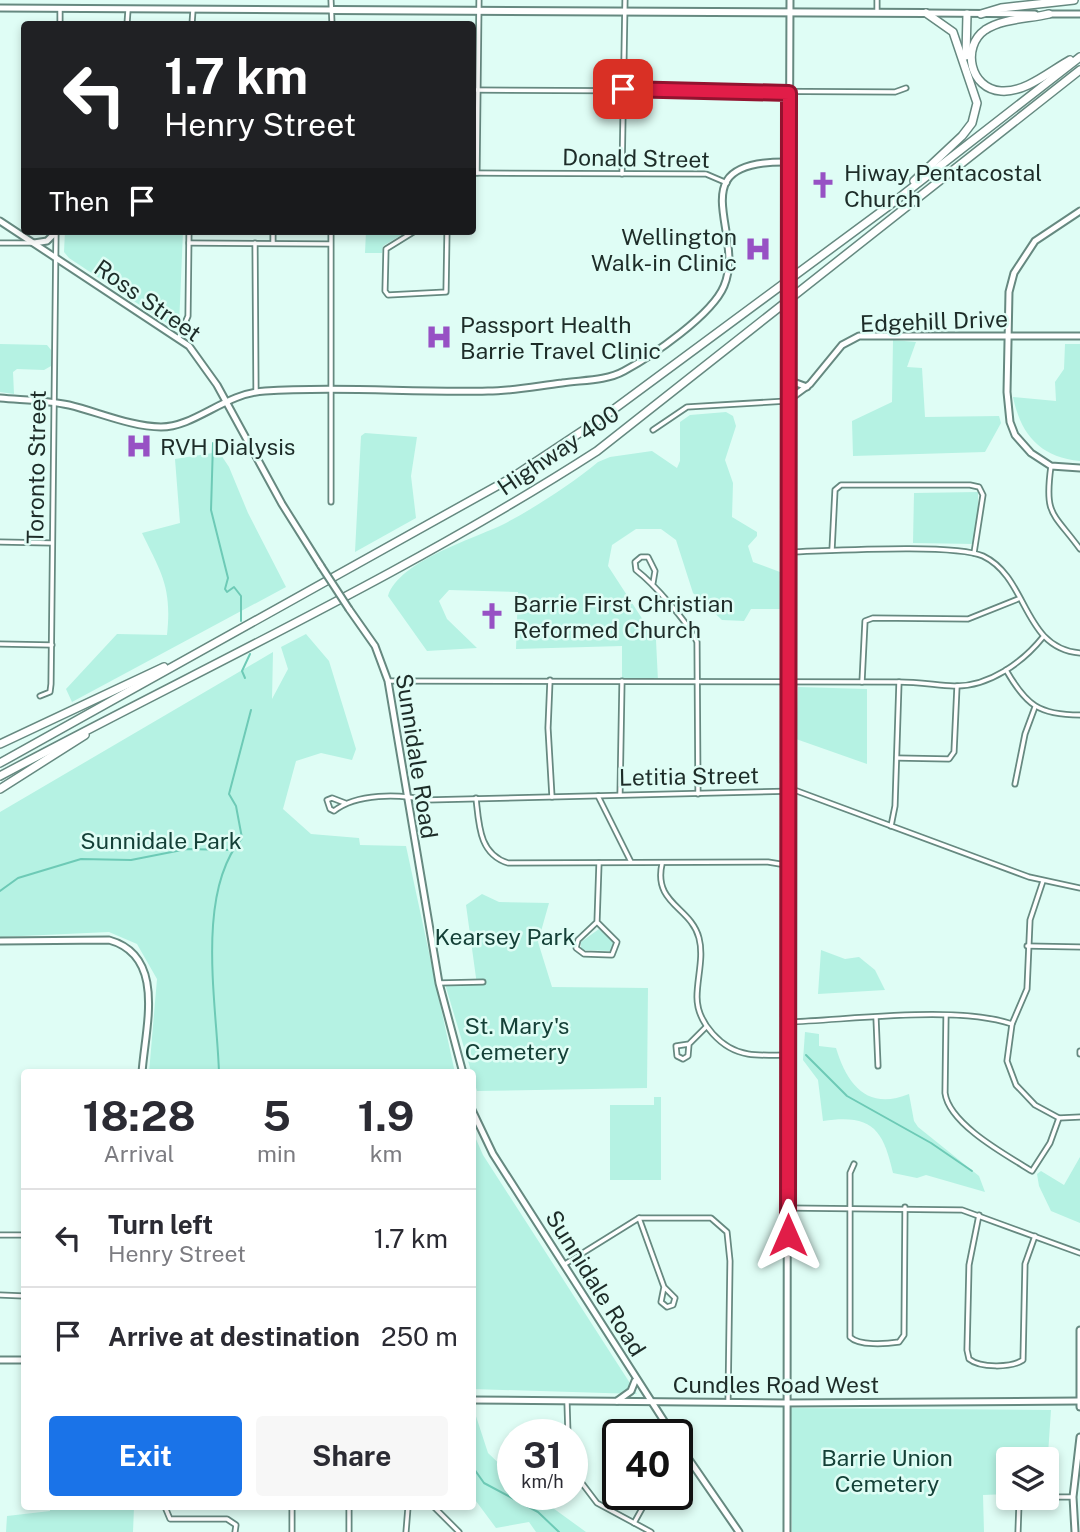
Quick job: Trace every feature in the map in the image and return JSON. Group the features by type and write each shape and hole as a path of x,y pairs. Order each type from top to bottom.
{"highway":[{"path":"981,14 1000,8 1074,0"},
{"path":"886,208 972,123 977,103 966,63 953,32 926,13"},
{"path":"966,63 967,14"},
{"path":"1049,14 1001,23 984,31 971,49 972,67 976,76 988,87 1011,90 1023,87 1080,56"},
{"name":"Highway 400","path":"0,763 513,477 602,418 886,208 1080,56"},
{"name":"Highway 400","path":"0,776 390,573 523,499 597,451 1080,70"},
{"path":"0,744 209,646"},
{"path":"0,789 101,722"}],"main road":[{"path":"332,10 926,13"}],"street":[{"path":"60,0 60,21"},
{"path":"99,8 104,0"},
{"path":"127,21 128,0"},
{"path":"331,0 332,21"},
{"path":"476,70 479,0"},
{"path":"622,174 625,0"},
{"path":"787,1532 786,792 790,552 790,0"},
{"path":"877,0 877,12"},
{"path":"0,8 332,10"},
{"path":"192,21 193,8"},
{"path":"926,13 1080,14"},
{"path":"476,90 623,89 789,93 895,92 906,88"},
{"name":"Donald Street","path":"476,173 706,174 728,183 747,167 789,162"},
{"path":"0,398 55,403 164,427 188,420 225,401 256,391 330,388 492,391 600,378 627,369 701,315 723,289 730,253 720,203 728,183"},
{"path":"1080,211 1049,229 1023,256 1014,273 1009,292 1007,392 1010,422 1015,435 1031,453 1051,467 1080,468"},
{"name":"Ross Street","path":"0,221 21,235"},
{"name":"Ross Street","path":"22,235 179,337 197,356 225,401"},
{"path":"0,243 47,242 53,235"},
{"name":"Toronto Street","path":"40,696 51,689 56,235"},
{"path":"179,337 188,316 189,235"},
{"path":"273,242 274,235"},
{"path":"331,235 331,502"},
{"path":"409,235 386,249 385,291 388,295 446,292 447,235"},
{"path":"189,243 331,244"},
{"path":"255,243 256,391"},
{"name":"Edgehill Drive","path":"788,401 807,387 842,345 859,336 1080,336"},
{"path":"788,380 807,387"},
{"name":"Sunnidale Road","path":"225,401 321,566 375,646 388,681 439,983 462,1069"},
{"path":"653,430 687,407 788,401"},
{"path":"1051,467 1047,497 1049,509 1080,549"},
{"path":"832,551 835,490 841,485 970,485 979,487 983,495 980,531 974,553"},
{"path":"0,541 52,543"},
{"path":"790,552 974,553 1005,571 1014,585 1018,599 1043,637 1060,649 1080,653"},
{"path":"653,583 653,563 648,557 640,557 635,562 636,570 653,583 697,642 698,795"},
{"path":"862,682 865,621 873,618 968,619 1018,599"},
{"path":"388,681 787,681 900,682 957,686 1006,670 1026,656 1043,637"},
{"path":"0,644 52,645"},
{"path":"1006,670 1024,698 1035,707 1047,713 1080,715"},
{"path":"551,680 548,728 552,797"},
{"path":"620,795 622,681"},
{"path":"891,826 900,682"},
{"path":"897,758 949,759 954,752 957,686"},
{"path":"1015,785 1025,734 1035,707"},
{"name":"Letitia Street","path":"345,803 407,796 426,800 797,791 1043,881 1080,888"},
{"path":"598,796 631,862"},
{"path":"332,798 345,803 334,811 327,805 327,800 332,798"},
{"path":"476,798 484,843 497,860 508,863 768,862 786,865"},
{"path":"597,922 617,942 612,955 584,954 576,948 578,940 597,922 599,863"},
{"path":"662,864 663,891 671,903 693,924 699,938 697,998 699,1012 706,1026 736,1051 786,1055"},
{"path":"1043,881 1030,920 1027,989 1012,1024 1007,1061 1016,1085 1035,1105 1059,1118 1080,1117"},
{"path":"0,941 109,940 125,946 138,956 146,970 149,985 142,1069"},
{"path":"1027,946 1080,947"},
{"path":"439,983 483,982"},
{"path":"786,1022 946,1016 992,1017 1012,1024"},
{"path":"946,1016 945,1093 946,1105 954,1114 1004,1157 1032,1171 1050,1143 1059,1118"},
{"path":"876,1018 878,1066"},
{"path":"690,1044 676,1046 677,1056 682,1059 688,1056 690,1044 706,1026"},
{"name":"Sunnidale Road","path":"476,1118 493,1154 662,1419"},
{"path":"855,1164 850,1173 850,1337 855,1342 887,1344 899,1342 904,1335 905,1207"},
{"path":"788,1208 944,1208 979,1215 1080,1253"},
{"path":"979,1215 969,1265 967,1350 968,1359 975,1364 1010,1365 1023,1360 1025,1264 1035,1236"},
{"path":"639,1218 664,1287 675,1298 673,1305 667,1307 661,1302 664,1287"},
{"path":"565,1264 639,1218 711,1218 727,1232 730,1261 727,1402"},
{"path":"0,1235 21,1235"},
{"path":"0,1295 21,1296"},
{"path":"1080,1330 1080,1407"},
{"path":"0,1360 21,1360"},
{"path":"617,1402 635,1386 635,1378"},
{"name":"Cundles Road West","path":"476,1400 786,1403 1080,1401"},
{"path":"567,1400 568,1419"},
{"path":"1075,1532 1073,1497 1080,1437"},
{"path":"693,1465 739,1532"},
{"path":"588,1491 597,1503 651,1532"},
{"path":"1059,1497 1073,1497"},
{"path":"166,1510 170,1519 228,1519 236,1525 236,1532"},
{"path":"292,1510 292,1532"},
{"path":"349,1510 349,1532"},
{"path":"406,1532 408,1510"},
{"path":"437,1510 460,1532"},
{"path":"633,1523 641,1510"},
{"path":"1018,1532 1019,1510"}],"green space":[{"path":"65,235 183,235 179,326 173,327 69,258 64,252"},
{"path":"366,235 401,235 383,246 382,253 365,253"},
{"path":"893,340 916,342 907,367 922,368 925,417 999,416 1001,423 985,452 853,456 852,421 892,402"},
{"path":"0,344 47,345 51,350 51,366 44,370 17,369 13,372 14,394 0,392"},
{"path":"1065,344 1080,344 1080,461 1054,455 1034,442 1021,422 1013,397 1056,401 1055,382 1064,369"},
{"path":"726,412 733,416 736,426 725,460 733,483 732,517 757,532 757,536 748,546 753,562 780,572 781,609 751,609 744,621 722,620 693,593 676,540 661,529 636,529 612,545 608,566 656,640 658,681 622,681 622,646 516,649 518,592 449,590 439,601 447,619 477,648 427,651 388,596 395,583 421,562 504,524 540,503 598,462 610,457 652,451 677,468 680,461 680,422 690,415"},
{"path":"365,433 417,437 411,476 416,518 355,552 361,436"},
{"path":"219,452 229,467 248,513 286,587 72,702 66,689 117,634 167,635 167,593 142,533 180,523 175,459"},
{"path":"978,492 978,534 974,544 913,543 914,493"},
{"name":"Sunnidale Park","path":"306,634 329,661 356,749 352,760 321,753 296,761 283,809 311,834 359,838 360,845 406,846 454,1069 149,1069 157,979 137,944 109,932 0,937 0,812 273,652 272,699 288,669 281,647"},
{"path":"798,687 867,689 867,764 796,739"},
{"name":"St. Mary's Cemetery","path":"482,894 499,902 549,903 538,942 552,987 648,988 647,1088 477,1091 476,1069 470,1069 445,984 477,985 466,905"},
{"path":"599,929 614,942 614,948 611,951 581,950 581,942"},
{"path":"821,950 845,959 859,957 875,970 885,990 818,994"},
{"path":"805,1032 819,1034 819,1046 836,1048 853,1083 871,1097 895,1098 909,1094 914,1121 918,1127 979,1176 985,1192 926,1175 917,1178 893,1173 885,1145 873,1128 853,1120 823,1121 818,1080 803,1060"},
{"path":"654,1097 661,1097 661,1180 610,1180 610,1105 654,1105"},
{"path":"476,1139 483,1155 637,1394 476,1389"},
{"path":"1080,1157 1080,1223 1051,1211 1039,1186 1037,1174 1041,1171 1064,1185"},
{"name":"Barrie Union Cemetery","path":"790,1408 1051,1410 1048,1447 996,1447 996,1494 983,1495 984,1532 792,1532"},
{"path":"476,1416 488,1453 497,1462 497,1510 556,1510 586,1532 536,1532 529,1522 496,1528 476,1501"},
{"path":"134,1510 133,1532 6,1532 7,1516 50,1511"}],"waterway":[{"path":"213,443 211,510 228,578 225,589 227,592 234,587 241,596 241,621"},
{"path":"245,678 242,671 250,654"},
{"path":"219,1069 213,983 214,919 218,888 227,861 242,838 236,806 229,794 251,710"},
{"path":"0,891 18,878 81,859 131,860 187,849 231,850"},
{"path":"806,1055 847,1096 931,1143 972,1171"},
{"path":"476,1472 484,1483 538,1512 559,1532"}],"place":[{"name":"Hiway Pentacostal Church","path":"823,185"},
{"name":"Wellington Walk-in Clinic","path":"758,249"},
{"name":"Passport Health Barrie Travel Clinic","path":"439,337"},
{"name":"RVH Dialysis","path":"139,446"},
{"name":"Barrie First Christian Reformed Church","path":"492,616"}],"route":[{"path":"623,89 789,93 790,552 786,865 788,1235"}],"park label":[{"name":"Kearsey Park","path":"505,936"}]}
